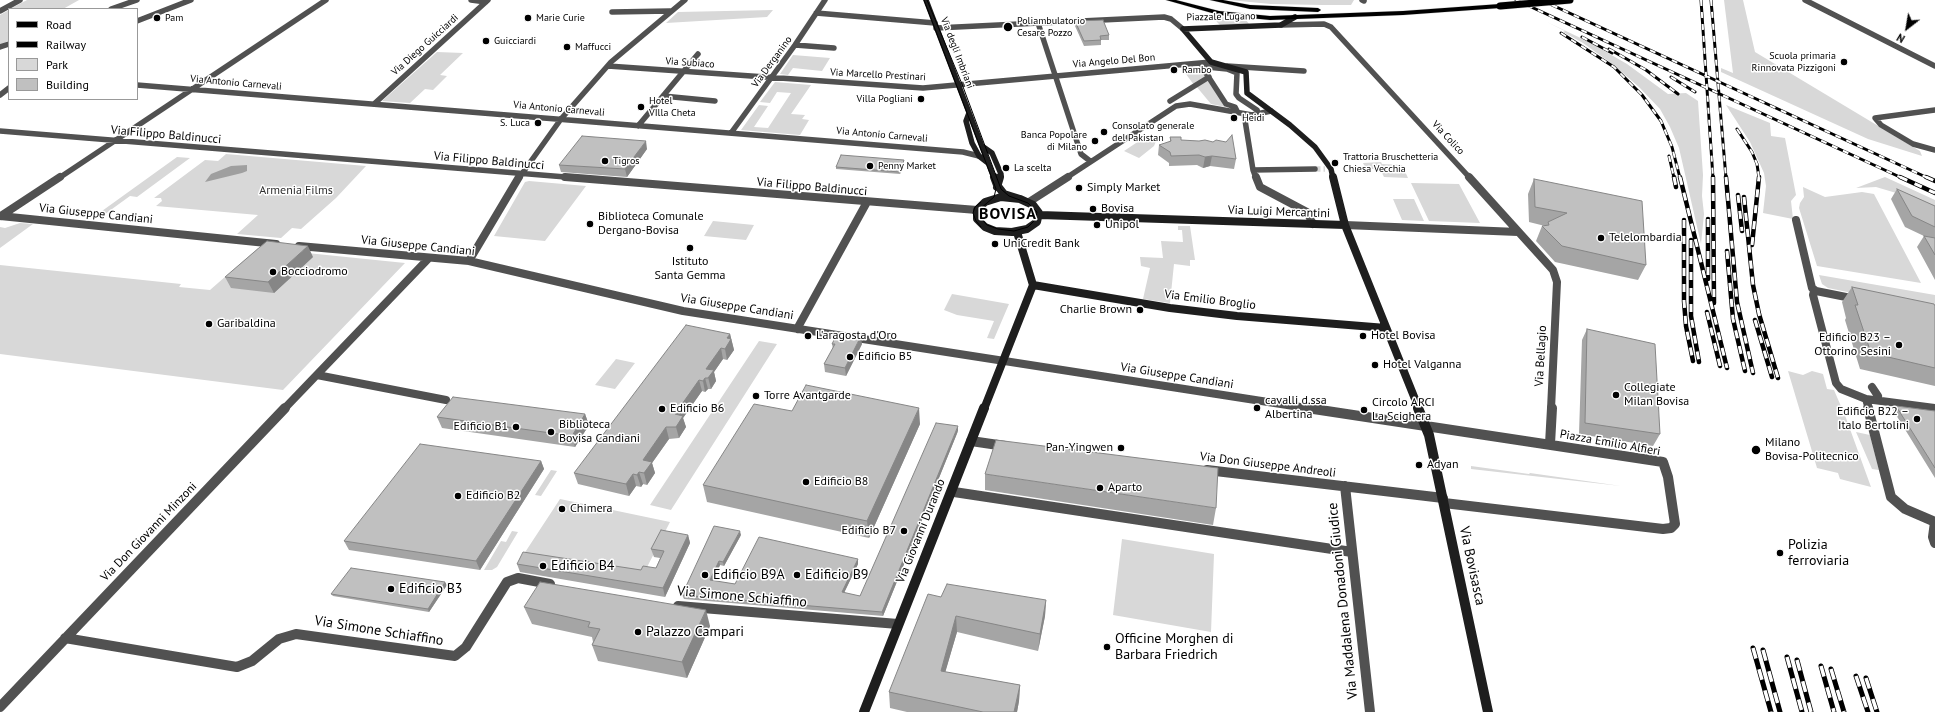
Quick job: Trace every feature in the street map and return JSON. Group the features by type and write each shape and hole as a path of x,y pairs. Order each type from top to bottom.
{"main road":[{"name":"Piazzale Lugano","path":"1169,0 1205,10 1233,15 1292,20 1345,12"},
{"name":"Piazzale Lugano","path":"1213,0 1259,8 1345,12"},
{"path":"1497,5 1530,0"},
{"path":"1345,12 1570,0"}],"street":[{"path":"0,11 20,0"},
{"path":"114,8 137,0"},
{"path":"177,0 185,2"},
{"path":"138,21 191,0"},
{"path":"1,216 326,0"},
{"path":"471,0 487,1"},
{"path":"469,261 520,174 542,146 542,142 561,119 608,66 672,9 685,0"},
{"name":"Via Derganino","path":"731,134 772,78 825,0"},
{"name":"Via degli Imbriani","path":"926,0 997,185"},
{"path":"1805,0 1935,66"},
{"name":"Via Diego Guicciardi","path":"374,104 487,1"},
{"path":"672,1 672,9"},
{"path":"612,12 672,9"},
{"path":"816,13 935,25 1038,23 1081,154 1090,161"},
{"name":"Piazzale Lugano","path":"1038,23 1164,17 1171,19 1183,29 1324,24"},
{"name":"Piazzale Lugano","path":"1281,25 1292,20 1306,25"},
{"name":"Via Colico","path":"1324,24 1331,27 1513,224 1518,232 1553,270"},
{"path":"1183,29 1208,65"},
{"path":"795,45 834,48"},
{"path":"638,126 698,54"},
{"name":"Via Angelo Del Bon","path":"1055,75 1176,64 1208,65 1237,73 1236,94 1239,98 1257,110"},
{"path":"1237,111 1235,107 1226,104 1202,67 1208,65 1251,66 1304,71"},
{"name":"Via Subiaco","path":"608,66 772,78"},
{"path":"1227,66 1246,72"},
{"path":"1251,66 1246,72 1247,93 1271,111"},
{"name":"Via Marcello Prestinari","path":"772,78 907,87 1055,75"},
{"path":"1170,101 1209,77"},
{"name":"Via Antonio Carnevali","path":"138,85 963,152 979,156"},
{"path":"0,95 8,89"},
{"path":"663,96 715,100"},
{"path":"1029,202 1176,106 1190,104 1244,114 1268,113 1271,111"},
{"path":"1244,114 1257,110 1271,111"},
{"path":"1935,110 1876,117 1875,120 1913,144 1932,150 1931,154 1935,157"},
{"name":"Via Bovisasca","path":"1271,111 1315,148 1328,169 1345,225 1426,427 1444,501 1488,712"},
{"name":"Via degli Imbriani","path":"969,113 966,120 967,128 979,156 988,163"},
{"path":"1244,114 1253,170 1260,187 1307,212 1313,224"},
{"name":"Via Filippo Baldinucci","path":"0,131 114,142 977,210"},
{"name":"Via degli Imbriani","path":"982,146 992,153 1001,174 997,185 996,195 985,202"},
{"path":"1253,170 1315,169"},
{"path":"997,185 1004,194 1020,199 1029,202 1036,207 1040,215 1035,224 1017,232 1001,232 985,227 977,219 977,210 985,202 1001,197 1020,199"},
{"path":"797,329 867,202"},
{"name":"Via Luigi Mercantini","path":"1040,215 1518,232"},
{"name":"Via Giuseppe Candiani","path":"1,216 428,259 469,261 683,311 797,329 925,346 1002,360 1426,427"},
{"path":"1796,220 1811,286 1816,291 1866,301"},
{"path":"1017,232 1033,285"},
{"name":"Via Don Giovanni Minzoni","path":"0,707 428,259"},
{"name":"Via Bellagio","path":"1550,444 1557,282 1553,270"},
{"name":"Via Emilio Broglio","path":"1033,285 1170,308 1386,328"},
{"name":"Via Giovanni Durando","path":"864,712 1002,360 1033,285"},
{"path":"1816,291 1814,291 1813,295 1836,383 1841,390 1847,394 1866,399 1935,408"},
{"path":"317,375 446,400"},
{"path":"1872,387 1878,396"},
{"path":"1866,399 1891,497 1905,509 1935,522 1933,537 1935,543"},
{"name":"Piazza Emilio Alfieri","path":"1426,427 1550,444 1663,462 1668,477 1674,526 1663,529 1444,501"},
{"path":"971,441 1012,447"},
{"name":"Via Don Giuseppe Andreoli","path":"1197,469 1345,486 1444,501"},
{"name":"Via Maddalena Donadoni Giudice","path":"1345,486 1370,712"},
{"path":"954,492 1352,552"},
{"name":"Via Simone Schiaffino","path":"65,638 237,667 250,662 284,636 296,634 308,634 455,656 466,647 502,587 509,581 518,578 563,587"},
{"name":"Via Simone Schiaffino","path":"665,604 898,624"}],"green space":[{"path":"27,0 79,0 65,8 12,8"},
{"path":"1229,0 1354,0 1351,5 1322,5 1271,4"},
{"path":"1724,0 1743,0 1755,52 1920,151 1922,156 1868,139 1721,72 1721,68 1733,73"},
{"path":"773,10 767,17 666,23 678,12"},
{"path":"8,11 8,41 0,44 0,15"},
{"path":"1210,15 1246,20 1249,24 1220,25"},
{"path":"1547,22 1589,42 1627,64 1668,94 1686,93 1698,101 1704,214 1701,244 1679,148 1660,109 1639,87 1611,63 1583,43 1563,32 1565,31"},
{"path":"437,52 463,53 440,75 447,76 433,90 425,89 410,103 382,101"},
{"path":"793,55 830,58 822,71 793,68 788,75 780,74"},
{"path":"1200,67 1206,77 1194,85 1183,70"},
{"path":"1208,78 1226,107 1211,104 1196,86"},
{"path":"775,82 811,85 791,114 805,115 802,119 809,120 800,135 741,130 759,105 768,106 754,127 768,128 791,93 777,92 770,103 760,102"},
{"path":"1726,105 1770,123 1771,136 1785,138 1796,195 1791,201 1793,219 1763,213 1766,186 1764,173 1750,142"},
{"path":"1145,137 1157,139 1154,146 1139,158 1124,151"},
{"name":"Armenia Films","path":"226,154 366,166 336,198 301,229 292,228 281,238 237,234 258,215 156,206 162,201 161,198 154,198 205,160 218,161"},
{"path":"177,157 190,158 137,197 130,196 101,217 95,216"},
{"path":"1381,162 1382,164 1402,165 1408,178 1384,177 1380,169 1366,169 1363,163"},
{"path":"1885,177 1935,200 1935,211 1903,195 1876,187 1856,188"},
{"path":"529,181 586,186 545,241 494,236 525,182"},
{"path":"1411,183 1459,184 1480,223 1429,221"},
{"path":"1803,187 1825,197 1862,192 1874,194 1921,283 1817,266 1799,208 1804,197"},
{"path":"1393,199 1414,199 1424,221 1402,220"},
{"path":"713,221 754,225 746,240 704,236"},
{"path":"20,223 33,224 0,248 0,227 5,228"},
{"path":"1178,226 1190,226 1195,260 1190,260 1190,266 1174,264 1170,303 1143,299 1150,268 1141,266 1140,257 1163,258 1161,241 1183,242 1182,230 1178,230"},
{"name":"Garibaldina","path":"258,248 405,263 283,390 0,354 0,265 181,284 179,287 210,290"},
{"path":"1819,275 1935,295 1935,310 1828,288 1822,284"},
{"path":"952,294 1009,304 994,339 987,338 994,321 957,315 944,310"},
{"path":"759,341 777,344 671,510 650,505"},
{"path":"616,359 635,363 615,389 595,385"},
{"path":"1788,371 1803,375 1812,371 1823,374 1827,389 1834,390 1846,418 1871,487 1840,479 1838,473 1817,468"},
{"path":"1856,432 1870,435 1879,470 1872,469"},
{"path":"1471,466 1530,473 1621,486 1471,469"},
{"path":"551,470 557,471 541,496 535,495"},
{"path":"560,499 670,522 641,579 520,560"},
{"path":"512,531 518,532 497,567 492,570 484,570 501,541 506,542"},
{"path":"1122,539 1214,554 1211,632 1113,615"}],"shaded area":[{"path":"247,165 247,171 205,182 211,174 231,166"}],"building":[{"path":"1103,20 1109,35 1100,36 1101,40 1084,41 1075,21"},
{"path":"1232,135 1236,159 1212,156 1205,157 1199,155 1171,156 1170,152 1159,145 1171,141 1170,137 1181,137 1181,140 1205,140 1213,142 1216,140 1226,142"},
{"name":"Tigros","path":"582,136 646,141 625,169 559,165"},
{"name":"Penny Market","path":"841,155 904,160 900,172 836,167"},
{"name":"Telelombardia","path":"1534,179 1642,201 1646,265 1562,246 1542,226 1549,225 1548,222 1567,213 1535,207"},
{"path":"1897,189 1935,206 1935,227 1912,216"},
{"path":"1924,236 1935,238 1935,255"},
{"path":"267,241 308,246 268,282 225,277"},
{"name":"Edificio B23 – Ottorino Sesini","path":"1852,287 1934,304 1935,368 1871,353 1855,305 1858,305"},
{"name":"Edificio B6","path":"686,325 730,334 727,338 731,339 725,349 721,348 706,369 714,370 708,378 705,378 703,381 699,380 675,414 683,416 676,427 666,427 643,460 652,462 644,473 639,472 637,475 633,474 626,484 574,473"},
{"name":"Collegiate Milan Bovisa","path":"1587,329 1655,344 1660,434 1585,423"},
{"path":"838,332 861,336 845,368 824,364 835,344 832,344"},
{"name":"Edificio B8","path":"806,385 919,408 867,521 703,485 754,404 792,411"},
{"path":"453,397 585,414 572,436 437,417"},
{"path":"1896,406 1935,411 1935,468"},
{"path":"936,423 958,426 882,612 682,595 714,526 740,531 723,562 719,561 710,580 735,584 759,537 858,559 842,592 860,596"},
{"path":"996,440 1218,468 1216,508 985,474"},
{"name":"Edificio B2","path":"420,444 541,461 476,561 344,541"},
{"path":"661,530 688,535 663,588 517,564 523,552 641,570 643,566 656,568 664,551 651,549"},
{"name":"Edificio B3","path":"351,568 445,582 428,609 331,594"},
{"name":"Palazzo Campari","path":"540,582 706,610 682,662 592,645 600,629 588,627 590,622 524,607"},
{"path":"947,584 1046,600 1040,634 956,616 941,671 1020,685 1014,712 983,712 889,692 928,594 941,597"}],"tunnel":[{"path":"1315,169 1325,169"}],"tram line":[{"path":"924,0 996,189 994,197 980,209 980,217 987,225 998,229 1014,231 1028,227 1035,220 1037,212 1028,203 1009,196 1001,189 962,84 927,0"},
{"path":"981,202 975,207 973,213 976,221 981,227"}],"railway":[{"path":"1516,0 1707,88"},
{"path":"1541,0 1706,76"},
{"path":"1701,0 1706,76"},
{"path":"1711,0 1718,81"},
{"path":"1561,33 1614,67 1642,95 1661,121 1672,147 1680,178"},
{"path":"1582,37 1612,53"},
{"path":"1609,49 1646,70 1678,94"},
{"path":"1706,76 1718,81"},
{"path":"1706,76 1707,88"},
{"path":"1671,77 1695,92"},
{"path":"1718,81 1928,178"},
{"path":"1718,81 1719,94"},
{"path":"1707,88 1719,94"},
{"path":"1707,88 1713,178"},
{"path":"1719,94 1902,178"},
{"path":"1719,94 1726,178"},
{"path":"1737,129 1752,152 1757,164 1759,178"},
{"path":"1669,156 1674,178"},
{"path":"1674,177 1676,187"},
{"path":"1680,177 1727,368"},
{"path":"1713,177 1714,303"},
{"path":"1726,177 1737,302 1753,373"},
{"path":"1900,177 1935,193"},
{"path":"1926,177 1935,181"},
{"path":"1752,245 1759,178"},
{"path":"1738,195 1742,231"},
{"path":"1744,197 1753,285 1759,314 1778,378"},
{"path":"1708,219 1708,279"},
{"path":"1684,220 1684,301 1686,326 1693,361"},
{"path":"1691,240 1691,316 1699,362"},
{"path":"1727,251 1733,319 1745,371"},
{"path":"1707,312 1720,366"},
{"path":"1755,320 1772,377"},
{"path":"1753,648 1771,712"},
{"path":"1763,650 1780,712"},
{"path":"1787,657 1802,712"},
{"path":"1797,660 1811,712"},
{"path":"1821,666 1834,712"},
{"path":"1831,669 1844,712"},
{"path":"1856,676 1868,712"},
{"path":"1866,678 1877,712"}],"place":[{"name":"Pam","path":"157,18"},
{"name":"Marie Curie","path":"528,18"},
{"name":"Poliambulatorio Cesare Pozzo","path":"1008,27"},
{"name":"Guicciardi","path":"486,41"},
{"name":"Maffucci","path":"567,47"},
{"name":"Scuola primaria Rinnovata Pizzigoni","path":"1844,62"},
{"name":"Rambo","path":"1174,70"},
{"name":"Villa Pogliani","path":"921,99"},
{"name":"Hotel VIlla Cheta","path":"641,107"},
{"name":"Heidi","path":"1234,118"},
{"name":"S. Luca","path":"538,123"},
{"name":"Consolato generale del Pakistan","path":"1104,132"},
{"name":"Banca Popolare di Milano","path":"1095,141"},
{"name":"Tigros","path":"605,161"},
{"name":"Trattoria Bruschetteria Chiesa Vecchia","path":"1335,163"},
{"name":"Penny Market","path":"870,166"},
{"name":"La scelta","path":"1006,168"},
{"name":"Simply Market","path":"1079,188"},
{"name":"Bovisa","path":"1093,209"},
{"name":"Biblioteca Comunale Dergano-Bovisa","path":"590,224"},
{"name":"Unipol","path":"1097,225"},
{"name":"Telelombardia","path":"1601,238"},
{"name":"UniCredit Bank","path":"995,244"},
{"name":"Istituto Santa Gemma","path":"690,248"},
{"name":"Bocciodromo","path":"273,272"},
{"name":"Charlie Brown","path":"1140,310"},
{"name":"Garibaldina","path":"209,324"},
{"name":"L'aragosta d'Oro","path":"808,336"},
{"name":"Hotel Bovisa","path":"1363,336"},
{"name":"Edificio B23 – Ottorino Sesini","path":"1899,345"},
{"name":"Edificio B5","path":"850,357"},
{"name":"Hotel Valganna","path":"1375,365"},
{"name":"Collegiate Milan Bovisa","path":"1616,395"},
{"name":"Torre Avantgarde","path":"756,396"},
{"name":"cavalli d.ssa Albertina","path":"1257,408"},
{"name":"Edificio B6","path":"662,409"},
{"name":"Circolo ARCI La Scighera","path":"1364,410"},
{"name":"Edificio B22 – Italo Bertolini","path":"1917,419"},
{"name":"Edificio B1","path":"516,427"},
{"name":"Biblioteca Bovisa Candiani","path":"551,432"},
{"name":"Pan-Yingwen","path":"1121,448"},
{"name":"Milano Bovisa-Politecnico","path":"1756,450"},
{"name":"Adyan","path":"1419,465"},
{"name":"Edificio B8","path":"806,482"},
{"name":"Aparto","path":"1100,488"},
{"name":"Edificio B2","path":"458,496"},
{"name":"Chimera","path":"562,509"},
{"name":"Edificio B7","path":"904,531"},
{"name":"Polizia ferroviaria","path":"1780,553"},
{"name":"Edificio B4","path":"543,566"},
{"name":"Edificio B9A","path":"705,575"},
{"name":"Edificio B9","path":"797,575"},
{"name":"Edificio B3","path":"391,589"},
{"name":"Palazzo Campari","path":"638,632"},
{"name":"Officine Morghen di Barbara Friedrich","path":"1107,647"}],"district":[{"name":"BOVISA","path":"1008,214"}]}
